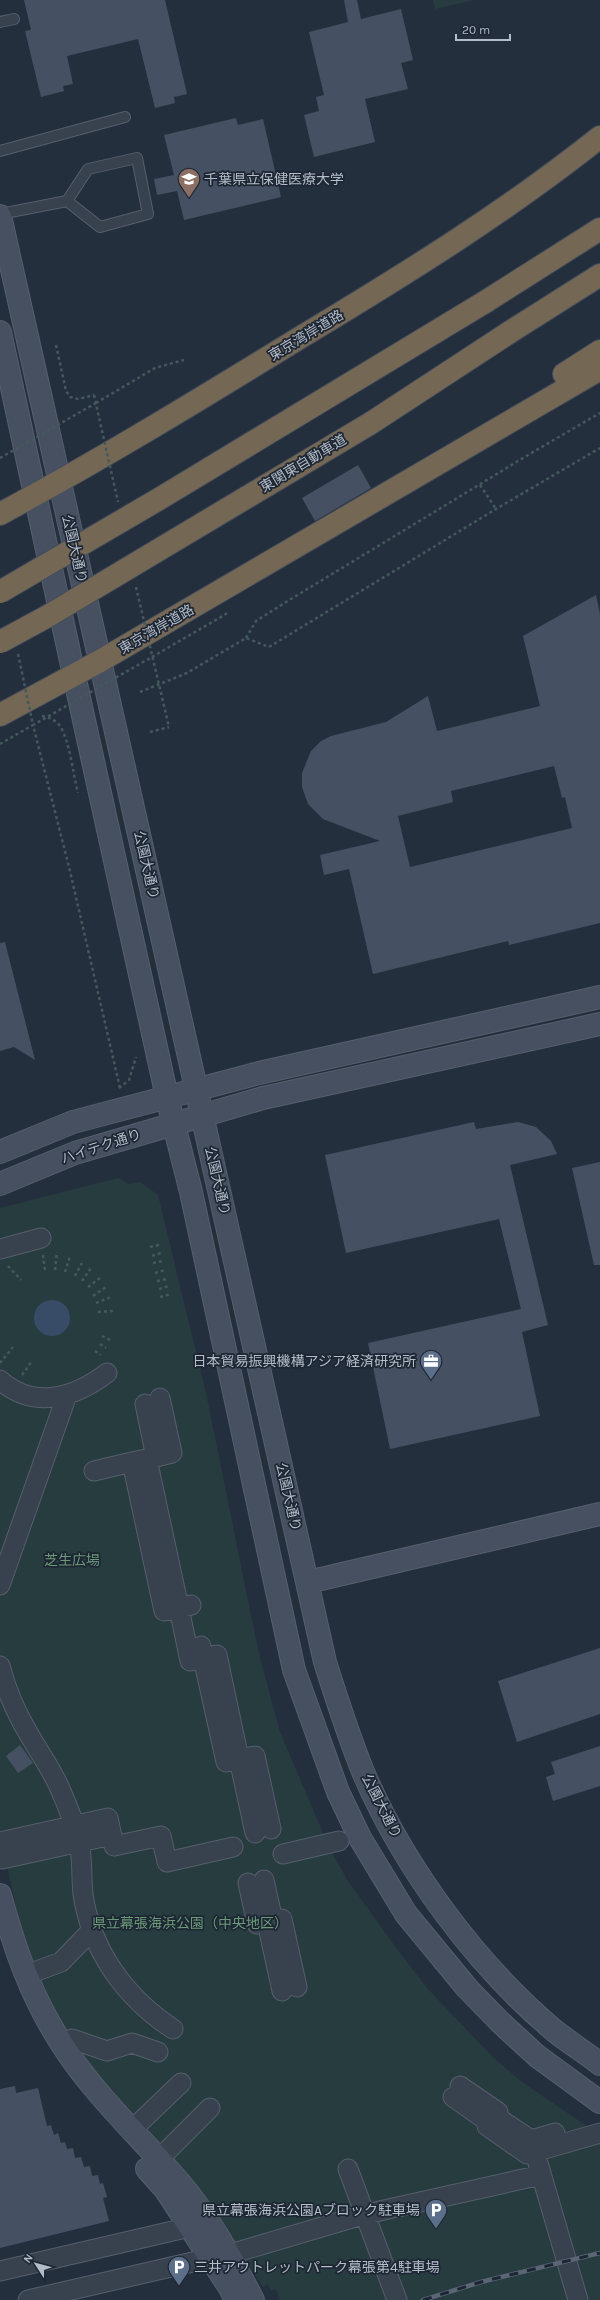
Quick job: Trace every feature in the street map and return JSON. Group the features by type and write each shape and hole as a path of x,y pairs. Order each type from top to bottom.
{"highway":[{"name":"東京湾岸道路","path":"0,514 60,482 387,285 467,234 556,172 600,137"},
{"path":"556,172 581,163 600,149"},
{"path":"0,592 159,499 485,302 600,229"},
{"name":"東関東自動車道","path":"0,642 48,616 371,423 600,275"},
{"path":"494,432 535,392 600,351"},
{"name":"東京湾岸道路","path":"0,715 100,661 600,369"}],"street":[{"name":"公園大通り","path":"0,215 204,1114 325,1662 365,1774 388,1821 447,1916 522,2000 556,2032 600,2064"},
{"name":"公園大通り","path":"0,332 74,675 294,1670 338,1792 360,1838 406,1914 425,1939 500,2022 537,2056 598,2119"},
{"name":"ハイテク通り","path":"0,1152 73,1122 258,1073 600,997"},
{"name":"ハイテク通り","path":"0,1184 75,1153 204,1114 263,1098 600,1024"},
{"path":"3,1256 42,1245"},
{"path":"0,1380 32,1397 47,1399 67,1395 95,1382 104,1364"},
{"path":"0,1585 67,1395"},
{"path":"94,1471 172,1453 153,1401"},
{"path":"145,1459 154,1531 161,1564 164,1611 192,1605 203,1658 221,1706 226,1762 239,1759 257,1805 263,1831"},
{"path":"308,1582 600,1514"},
{"path":"0,1666 29,1735 55,1777 77,1834 83,1894 92,1930 100,1950 123,1986 157,2018 173,2029"},
{"path":"1,1851 77,1834 108,1818 114,1846 161,1836 167,1862 233,1847"},
{"path":"283,1854 338,1841"},
{"path":"256,1881 283,1961 289,1989"},
{"path":"0,1896 11,1936 26,1977 42,2011 60,2042 110,2107 179,2182 217,2236 253,2300"},
{"path":"34,1972 61,1962 92,1930"},
{"path":"0,1946 30,2018 49,2048 99,2116 165,2189 230,2288 236,2300"},
{"path":"72,2039 107,2051 132,2043 158,2052"},
{"path":"137,2124 181,2083"},
{"path":"456,2092 498,2112 493,2119 533,2146 578,2300"},
{"path":"164,2154 210,2108"},
{"path":"533,2146 598,2119"},
{"path":"348,2169 397,2300"},
{"path":"237,2252 366,2214 542,2175"},
{"path":"0,2271 190,2227 217,2236"},
{"path":"210,2258 217,2236"},
{"path":"28,2300 210,2258"}],"lane":[{"path":"0,22 14,19"},
{"path":"0,151 125,117"},
{"path":"0,215 68,201 88,169 137,158 148,214 100,227 68,201"}],"path":[{"path":"56,345 66,391 70,397 78,399 94,395"},
{"path":"0,458 155,368 184,360"},
{"path":"140,692 187,673 246,638 256,621 600,413"},
{"path":"246,638 269,646 600,448"},
{"path":"480,485 496,509"},
{"path":"0,744 226,614"},
{"path":"150,732 169,727 152,657"},
{"path":"27,718 33,716 43,716 52,719 59,725 64,734 78,794"},
{"path":"33,725 69,867 120,1088"},
{"path":"112,1091 120,1088 129,1080 136,1054"},
{"path":"42,1245 45,1270"},
{"path":"150,1247 160,1245"},
{"path":"55,1270 57,1252"},
{"path":"152,1256 161,1253"},
{"path":"3,1256 21,1280"},
{"path":"65,1272 70,1256"},
{"path":"153,1263 163,1261"},
{"path":"75,1276 82,1262"},
{"path":"82,1281 91,1268"},
{"path":"155,1272 165,1270"},
{"path":"88,1287 100,1278"},
{"path":"157,1281 167,1279"},
{"path":"159,1289 169,1286"},
{"path":"93,1296 106,1287"},
{"path":"160,1297 171,1294"},
{"path":"96,1303 111,1297"},
{"path":"98,1312 113,1311"},
{"path":"102,1336 110,1340"},
{"path":"100,1344 106,1348"},
{"path":"0,1363 13,1347"},
{"path":"95,1351 104,1364"}],"green space":[{"path":"433,0 475,0 435,9"},
{"name":"県立幕張海浜公園（中央地区）","path":"118,1178 129,1184 140,1182 158,1195 206,1393 259,1654 280,1732 330,1849 348,1881 427,1988 494,2058 522,2082 600,2135 600,2300 280,2300 276,2289 271,2291 268,2284 263,2287 244,2258 177,2167 100,2079 59,2016 46,1992 20,1926 0,1833 0,1208"}],"water":[{"path":"56,1300 65,1305 69,1311 69,1325 65,1331 56,1336 48,1336 39,1331 35,1325 34,1314 39,1305 45,1301"}],"building":[{"path":"24,0 165,0 187,94 174,97 175,103 155,108 138,39 67,56 73,84 63,86 64,91 41,97 25,31 31,30"},
{"path":"344,0 357,0 361,19 401,9 413,60 401,63 408,89 365,99 375,142 314,157 304,115 319,111 316,97 324,95 309,32 348,22"},
{"path":"236,118 238,125 263,119 281,197 184,220 177,191 157,195 154,179 174,175 164,135"},
{"path":"358,465 371,488 315,521 302,498"},
{"path":"596,595 600,614 600,923 509,945 508,941 373,974 349,869 324,875 320,855 380,841 323,819 308,804 302,787 302,773 311,751 321,741 331,736 386,722 428,696 437,731 540,706 523,636","holes":["554,766 562,798 565,797 572,828 410,867 398,816 453,802 451,791"]},
{"path":"5,942 35,1060 14,1047 0,1051 0,943"},
{"path":"474,1122 476,1129 518,1122 536,1127 551,1141 557,1154 510,1165 548,1325 522,1332 540,1416 390,1449 368,1343 521,1309 499,1219 346,1253 325,1155"},
{"path":"600,1162 600,1265 594,1265 572,1168"},
{"path":"600,1648 600,1714 517,1742 498,1681"},
{"path":"20,1745 33,1763 18,1773 6,1756"},
{"path":"600,1746 600,1786 553,1801 546,1777 555,1774 551,1762"},
{"path":"15,2086 16,2093 38,2088 47,2126 51,2125 54,2135 58,2133 61,2143 65,2142 67,2149 73,2148 75,2158 81,2157 84,2167 90,2166 92,2176 98,2175 100,2184 103,2183 107,2197 103,2198 109,2221 0,2248 0,2089"}],"railway":[{"path":"423,2300 481,2282 600,2253"}],"place":[{"name":"千葉県立保健医療大学","path":"189,198"},
{"name":"日本貿易振興機構アジア経済研究所","path":"431,1380"},
{"name":"県立幕張海浜公園Aブロック駐車場","path":"436,2230"},
{"name":"三井アウトレットパーク幕張第4駐車場","path":"179,2286"}],"park label":[{"name":"芝生広場","path":"72,1560"}]}
